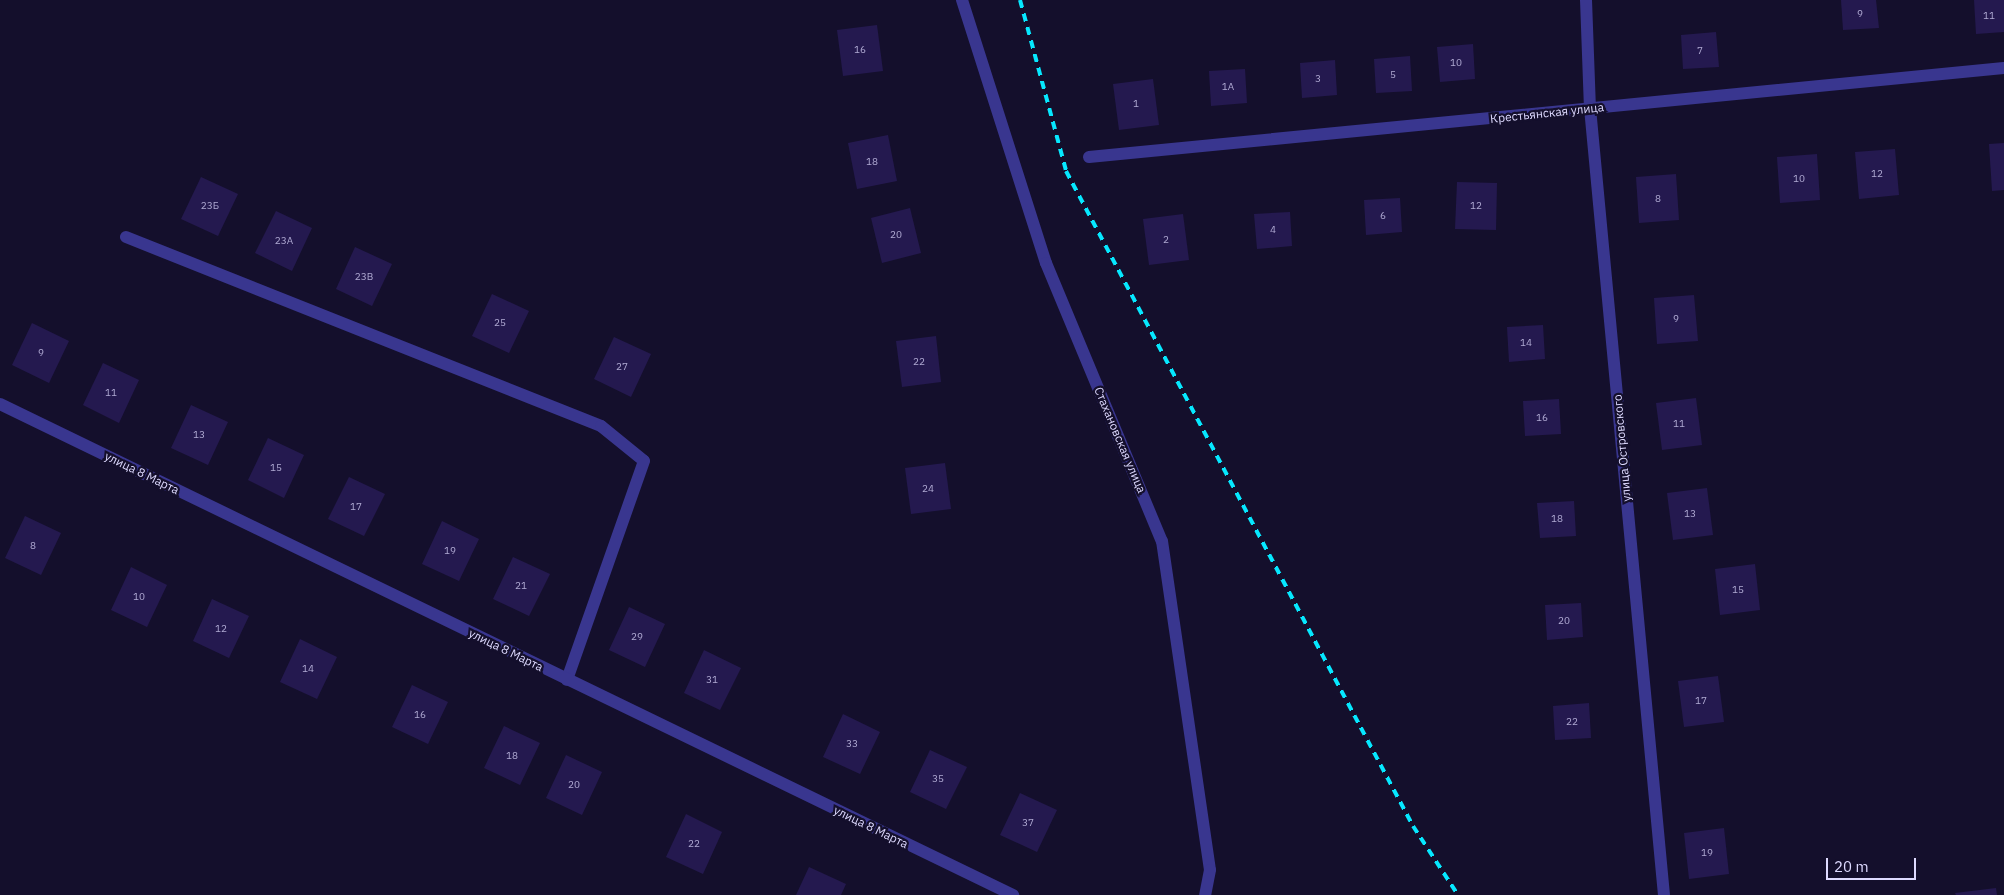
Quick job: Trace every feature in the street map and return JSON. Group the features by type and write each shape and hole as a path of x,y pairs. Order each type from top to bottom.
{"street":[{"name":"Стахановская улица","path":"962,0 1046,263 1162,541 1210,870 1205,895"},
{"name":"улица Островского","path":"1586,0 1590,108 1664,895"},
{"name":"Крестьянская улица","path":"1089,157 2004,68"},
{"path":"126,237 601,426 644,461 567,680"},
{"name":"улица 8 Марта","path":"0,404 1013,895"}],"building":[{"path":"1841,0 1876,0 1879,28 1843,30"},
{"path":"1974,0 2004,0 2004,32 1976,34"},
{"path":"877,25 883,71 843,76 837,30"},
{"path":"1716,32 1719,67 1683,69 1681,35"},
{"path":"1473,44 1475,79 1440,82 1437,47"},
{"path":"1410,56 1412,91 1376,93 1374,59"},
{"path":"1335,60 1337,95 1302,98 1300,63"},
{"path":"1245,69 1247,103 1211,106 1209,71"},
{"path":"1153,79 1159,125 1119,130 1113,84"},
{"path":"888,135 897,181 857,189 848,143"},
{"path":"2004,143 2004,190 1992,191 1989,144"},
{"path":"1895,149 1899,195 1859,199 1855,152"},
{"path":"1817,154 1820,200 1780,203 1777,157"},
{"path":"1676,174 1679,220 1639,223 1636,177"},
{"path":"201,177 238,194 218,236 181,219"},
{"path":"1457,182 1497,183 1496,230 1455,229"},
{"path":"1400,198 1402,232 1366,235 1364,200"},
{"path":"910,208 921,253 882,263 871,218"},
{"path":"276,211 312,228 292,271 255,253"},
{"path":"1290,212 1292,246 1257,249 1254,214"},
{"path":"1183,214 1189,260 1149,265 1143,219"},
{"path":"355,247 392,264 372,306 336,289"},
{"path":"492,294 529,311 509,353 472,336"},
{"path":"1694,295 1698,341 1657,344 1654,298"},
{"path":"32,323 69,341 49,383 12,365"},
{"path":"1543,325 1545,359 1509,362 1507,327"},
{"path":"936,336 941,382 902,387 896,341"},
{"path":"614,337 651,354 631,397 594,379"},
{"path":"103,363 139,380 119,423 83,405"},
{"path":"1696,398 1702,445 1662,450 1656,403"},
{"path":"1559,399 1561,434 1525,436 1523,401"},
{"path":"191,405 228,422 208,465 171,448"},
{"path":"268,438 304,455 284,498 248,480"},
{"path":"945,463 951,509 911,514 905,468"},
{"path":"349,477 385,494 364,536 328,519"},
{"path":"1707,488 1713,535 1673,540 1667,493"},
{"path":"1574,501 1576,536 1540,538 1537,503"},
{"path":"25,516 61,533 41,575 5,558"},
{"path":"442,521 479,539 459,581 422,564"},
{"path":"513,557 550,574 529,616 493,599"},
{"path":"1755,564 1760,610 1720,615 1715,569"},
{"path":"131,567 167,585 147,627 111,610"},
{"path":"212,599 249,616 229,658 193,641"},
{"path":"1581,603 1583,637 1547,640 1545,605"},
{"path":"629,607 665,624 645,667 609,650"},
{"path":"300,639 337,657 317,699 280,682"},
{"path":"704,650 741,668 720,710 684,693"},
{"path":"1718,676 1724,722 1684,727 1678,681"},
{"path":"412,685 448,702 428,744 392,727"},
{"path":"1589,703 1591,738 1555,740 1553,706"},
{"path":"843,714 880,732 860,774 823,757"},
{"path":"504,726 540,743 520,785 484,768"},
{"path":"930,750 967,767 946,809 910,792"},
{"path":"566,755 602,772 582,815 546,798"},
{"path":"1020,793 1057,810 1037,852 1000,835"},
{"path":"686,814 722,832 703,874 666,857"},
{"path":"1724,828 1729,874 1689,879 1684,833"},
{"path":"809,867 846,884 841,895 796,895"},
{"path":"1996,888 1997,895 1956,895 1955,893"}],"railway":[{"path":"1020,0 1066,171 1413,826 1458,895"}]}
